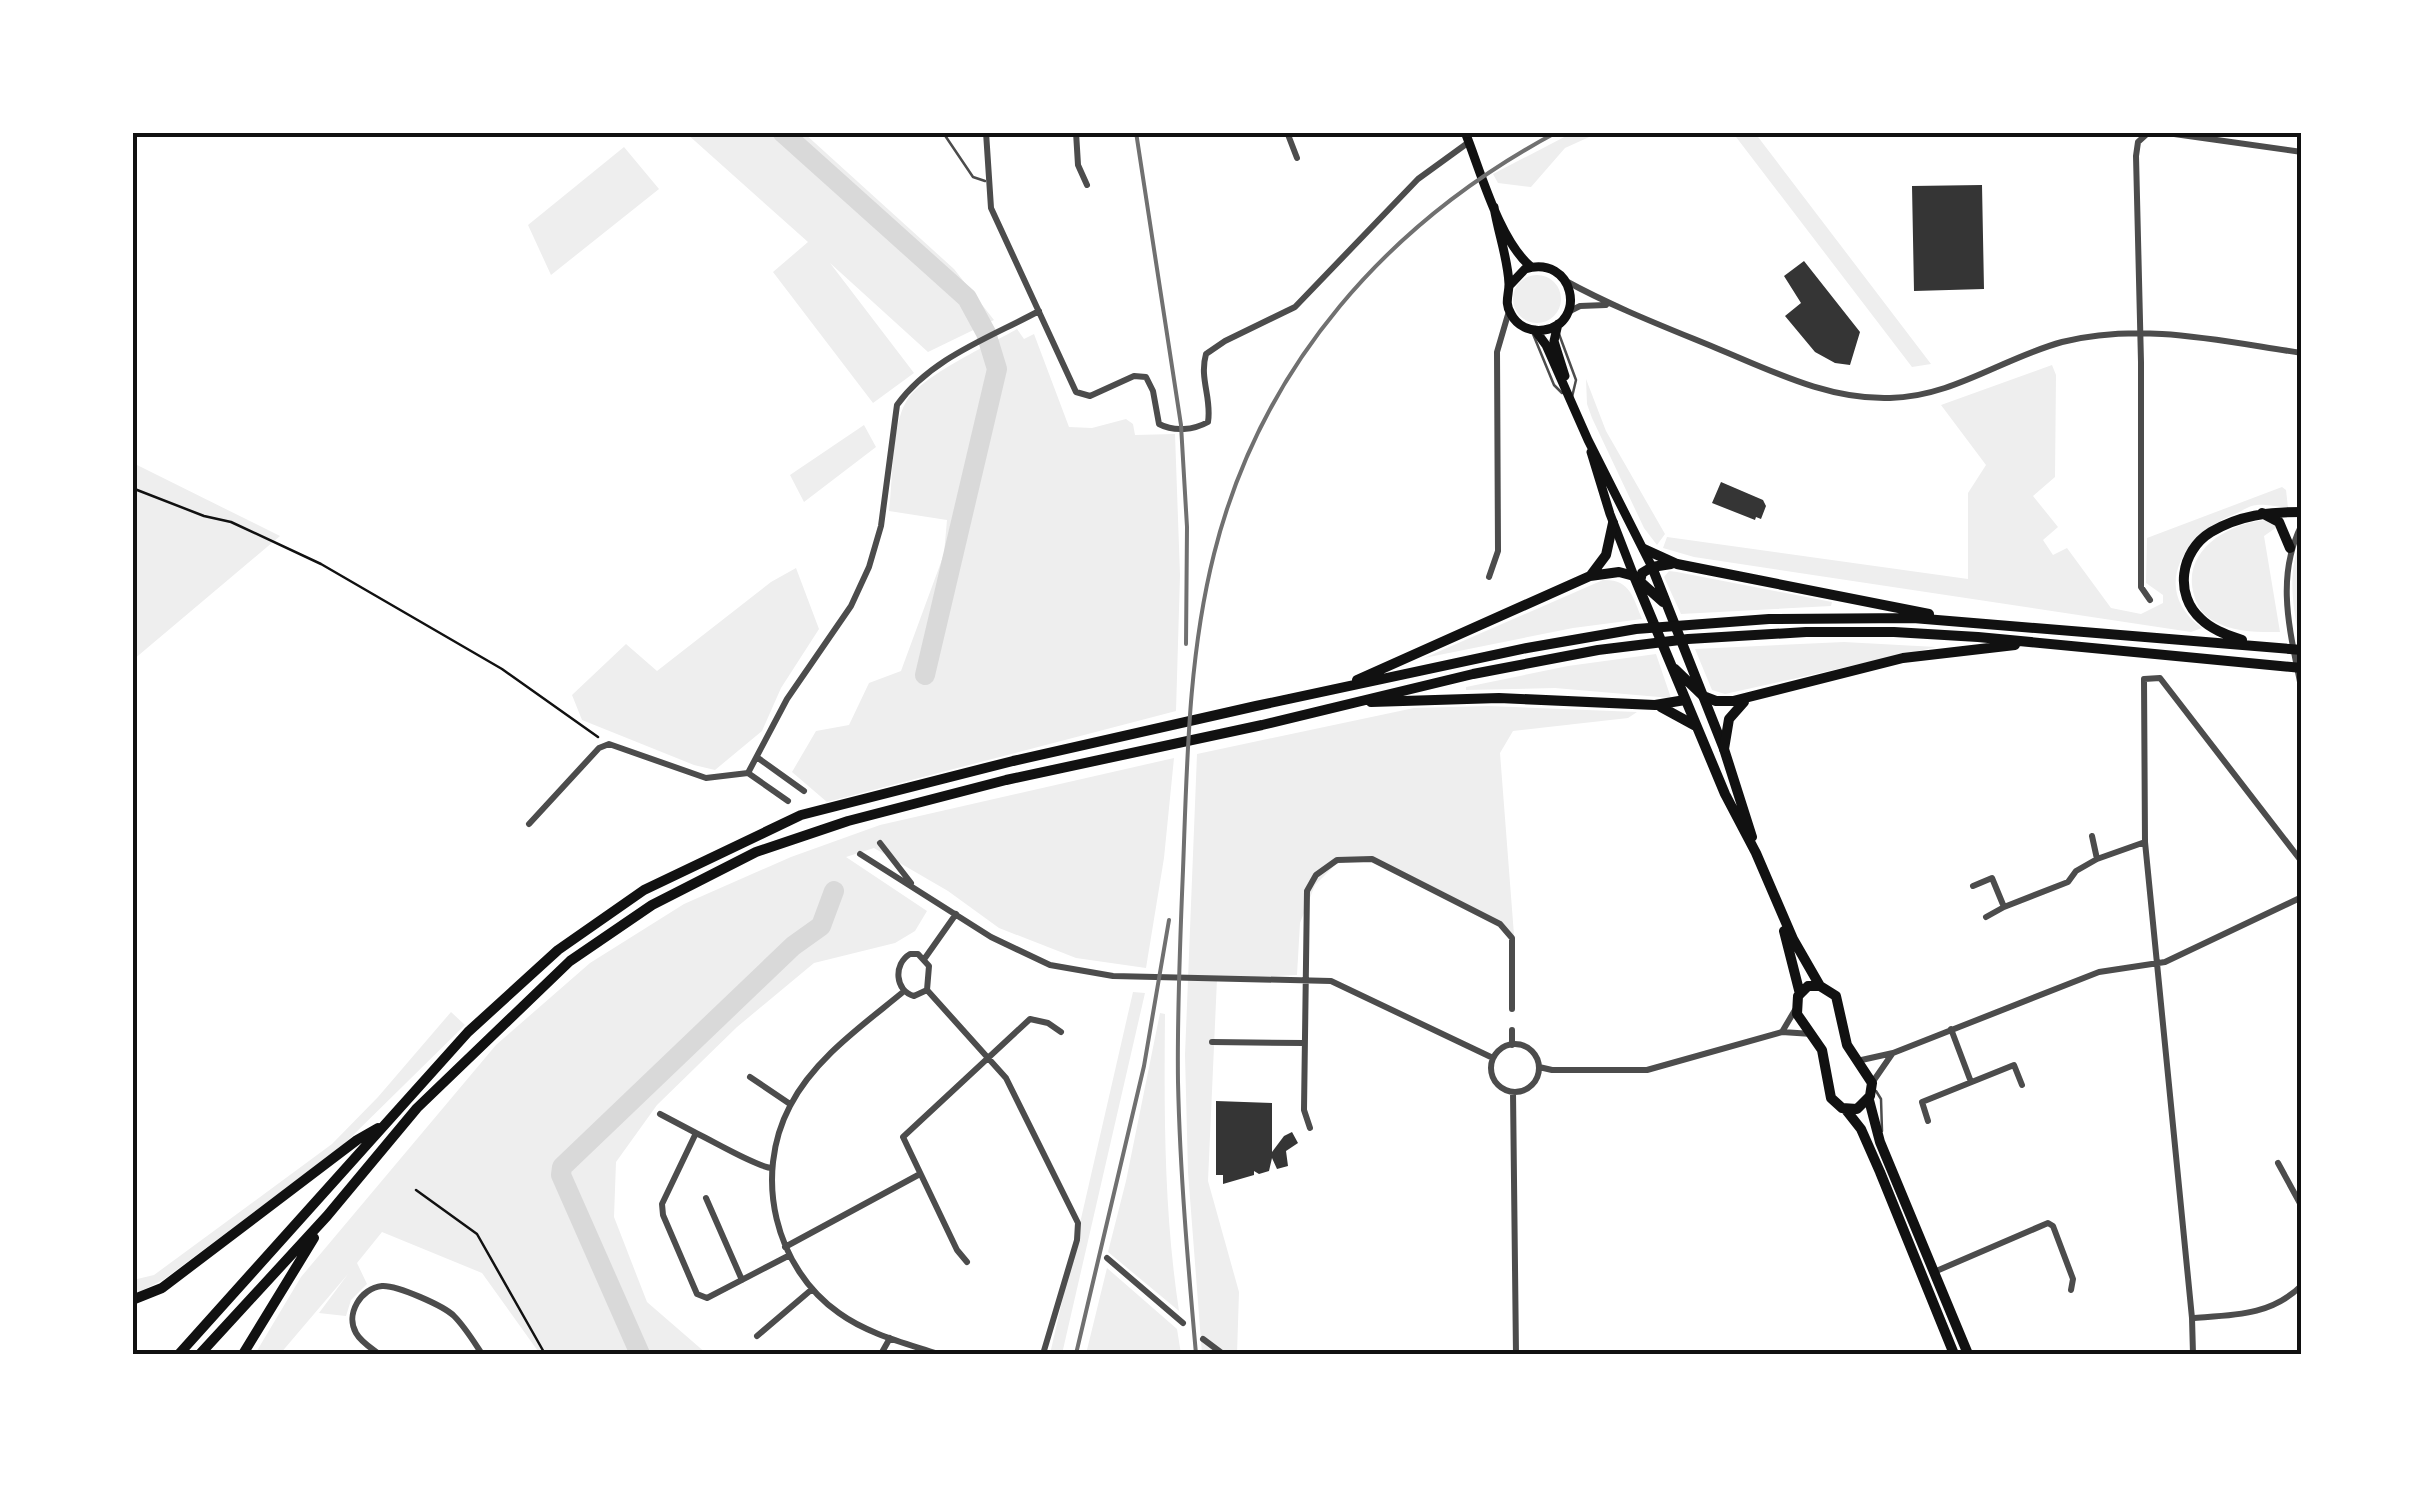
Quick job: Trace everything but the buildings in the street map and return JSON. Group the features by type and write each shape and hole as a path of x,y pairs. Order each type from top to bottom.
{"main road":[{"path":"1467,137 1494,207 1517,252 1531,268"},
{"path":"1494,207 1509,286 1509,311 1546,345 1588,440 1652,567 1645,587"},
{"path":"1509,286 1516,275 1531,268 1550,268 1564,280 1570,296 1568,312 1558,326 1554,344 1570,396"},
{"path":"1530,329 1558,326"},
{"path":"1588,440 1613,523 1645,587 1668,661 1678,675 1701,693 1723,702 1902,658 2040,643"},
{"path":"2258,646 2205,623 2191,608 2184,579 2189,556 2205,537 2228,524 2262,513 2302,512"},
{"path":"2262,513 2279,522 2290,548"},
{"path":"1590,576 1606,555 1613,523"},
{"path":"1644,549 1677,564 1973,622"},
{"path":"1645,587 1644,571 1677,564"},
{"path":"1334,691 1590,576 1618,572 1668,606 1742,798 1756,853"},
{"path":"179,1354 468,1032 558,950 644,890 801,815 1013,761 1527,648 1671,626 1810,617 1973,622 2302,650"},
{"path":"200,1354 327,1216 417,1108 570,961 652,905 756,852 848,821 1006,780 1262,726 1345,703 1542,660 1688,639 1851,631 1950,635 2302,668"},
{"path":"1678,675 1694,725 1756,853 1777,906 1820,986 1838,1000 1844,1038 1872,1085 1868,1100 1880,1142 1968,1354"},
{"path":"1345,703 1499,698 1656,705 1701,693"},
{"path":"1724,749 1732,713 1752,696"},
{"path":"1656,705 1694,725"},
{"path":"1777,906 1800,994 1796,1009 1824,1056 1829,1094 1846,1109 1856,1109 1868,1100"},
{"path":"1800,994 1808,986 1820,986"},
{"path":"1846,1109 1861,1129 1880,1172 1954,1354"},
{"path":"132,1300 162,1288 363,1136 383,1126"},
{"path":"243,1354 327,1216"}],"street":[{"path":"986,132 990,208 1076,392 1090,396 1140,375 1150,382 1157,419 1163,426 1175,429 1205,424 1210,410 1202,371 1206,354 1295,308 1418,179 1467,137"},
{"path":"1076,132 1078,164 1086,185"},
{"path":"1287,132 1297,158"},
{"path":"2149,132 2138,142 2136,156 2141,587 2150,600"},
{"path":"2160,132 2302,152"},
{"path":"1564,280 1612,306 1802,383 1839,394 1874,398 1922,395 2057,344 2097,334 2140,331 2302,353"},
{"path":"1568,312 1580,306 1612,306"},
{"path":"748,773 787,699 851,606 869,567 881,526 897,405 936,365 1039,311"},
{"path":"1489,577 1498,551 1497,352 1509,311"},
{"path":"1504,332 1514,326 1530,329"},
{"path":"2302,524 2290,548 2284,588 2302,692"},
{"path":"2192,1354 2192,1318 2145,842 2144,678 2160,678 2302,862"},
{"path":"529,824 599,748 609,744 706,778 748,773 788,801"},
{"path":"758,758 804,791"},
{"path":"2092,836 2096,859"},
{"path":"880,842 914,888"},
{"path":"1986,917 2068,882 2076,871 2096,859 2145,842"},
{"path":"860,854 1017,952 1050,964 1112,976 1343,984 1493,1058"},
{"path":"1310,1128 1304,1110 1307,891 1316,875 1337,860 1372,859 1500,924 1512,938 1512,1009"},
{"path":"1973,886 1992,878 2004,908"},
{"path":"1856,1061 1893,1054 2099,972 2165,962 2302,897"},
{"path":"925,958 956,914"},
{"path":"927,990 914,996 903,992 899,986 903,958 918,954 925,958 929,966 927,990 1006,1078 1078,1223 1042,1354"},
{"path":"903,992 827,1057 790,1104 772,1168 772,1199 788,1256 811,1290 840,1314 890,1338 938,1354"},
{"path":"1782,1032 1796,1009"},
{"path":"967,1262 957,1250 902,1137 1030,1019 1048,1022 1061,1032"},
{"path":"1951,1029 1971,1082"},
{"path":"1512,1030 1512,1044"},
{"path":"1539,1068 1648,1070 1782,1032 1813,1035"},
{"path":"1212,1042 1304,1043"},
{"path":"1512,1044 1531,1051 1539,1068 1529,1088 1514,1092 1506,1091 1493,1080 1493,1058 1500,1049 1512,1044"},
{"path":"1872,1085 1893,1054"},
{"path":"1928,1120 1922,1102 2014,1065 2022,1085"},
{"path":"750,1077 790,1104"},
{"path":"1514,1092 1516,1354"},
{"path":"660,1114 744,1155 762,1168 772,1168"},
{"path":"696,1133 662,1204 663,1215 697,1294 707,1298 788,1256"},
{"path":"2278,1163 2302,1207"},
{"path":"785,1247 920,1174"},
{"path":"706,1198 742,1280"},
{"path":"1934,1273 2048,1222 2074,1279 2071,1290"},
{"path":"1106,1258 1183,1323"},
{"path":"2192,1318 2254,1313 2283,1300 2302,1284"},
{"path":"379,1354 358,1338 353,1326 353,1310 364,1294 379,1286 442,1308 454,1316 482,1354"},
{"path":"757,1336 811,1290"},
{"path":"881,1354 890,1338"},
{"path":"1202,1339 1223,1354"}],"lane":[{"path":"944,134 973,177 987,182"},
{"path":"1872,1085 1881,1099 1880,1142"}],"path":[{"path":"132,488 204,516 231,522 321,564 502,670 598,736 599,748"},
{"path":"416,1190 477,1234 545,1354"}],"shaded area":[{"path":"686,133 804,133 954,269 994,320 928,352 830,263 914,373 873,403 773,272 808,242"},
{"path":"1572,133 1598,133 1565,148 1531,187 1498,183 1493,174"},
{"path":"1733,133 1755,133 1931,364 1912,367"},
{"path":"624,147 659,189 551,275 528,225"},
{"path":"1537,275 1554,282 1561,299 1554,316 1537,323 1520,316 1513,299 1520,282"},
{"path":"1017,329 1024,339 1034,334 1069,427 1092,428 1126,419 1133,424 1135,435 1175,434 1180,575 1176,711 827,802 792,772 816,731 849,725 869,683 901,671 944,554 947,520 889,511 901,413 913,392 925,382"},
{"path":"2052,365 2056,375 2055,477 2033,496 2058,527 2043,540 2053,555 2067,548 2111,608 2141,614 2163,603 2163,595 2146,583 2147,538 2282,487 2286,490 2288,508 2249,507 2217,523 2189,548 2176,579 2177,596 2202,628 2191,632 1694,557 1663,548 1667,537 1968,579 1968,493 1986,465 1941,405"},
{"path":"1586,379 1606,431 1665,534 1657,545 1644,528 1592,418"},
{"path":"864,425 876,447 804,502 790,475"},
{"path":"133,463 280,536 133,660"},
{"path":"2266,520 2277,527 2264,536 2280,632 2246,631 2220,624 2205,615 2197,603 2192,579 2194,565 2223,533"},
{"path":"2301,538 2302,635 2298,634 2292,586"},
{"path":"796,568 819,629 781,688 762,731 715,770 582,720 572,695 626,644 657,671 771,582"},
{"path":"1669,571 1832,602 1831,606 1681,614 1664,577"},
{"path":"1603,580 1625,586 1642,619 1573,628 1424,658"},
{"path":"1844,642 1936,647 1725,694 1712,690 1695,649"},
{"path":"1656,654 1671,698 1555,688 1466,690 1568,666"},
{"path":"1489,706 1637,712 1628,718 1513,731 1500,753 1514,935 1365,858 1336,864 1315,885 1300,923 1297,975 1217,979 1208,1181 1239,1292 1237,1354 1202,1354 1188,1172 1185,1055 1197,754 1414,708"},
{"path":"1174,758 1164,858 1146,968 1076,958 999,928 948,891 874,848 846,857 927,911 915,931 895,943 814,963 737,1027 657,1105 616,1162 614,1217 647,1302 707,1354 540,1354 482,1273 382,1232 357,1263 367,1284 351,1300 346,1316 319,1313 348,1274 280,1354 255,1354 301,1277 496,1045 590,963 684,904 791,857 880,825"},
{"path":"1133,992 1145,993 1062,1354 1050,1354"},
{"path":"451,1012 465,1025 342,1146 163,1280 133,1295 133,1280 154,1275 332,1144"},
{"path":"1160,1013 1165,1014 1168,1200 1179,1311 1108,1252"},
{"path":"1107,1268 1177,1329 1181,1354 1086,1354"}],"waterway":[{"path":"782,132 967,298 986,333 997,369 925,675"},
{"path":"640,1354 561,1175 562,1167 793,946 821,926 834,891"}],"railway":[{"path":"1136,132 1181,425 1187,527 1186,644"},
{"path":"1196,1354 1181,1150 1178,1003 1190,711 1199,632 1214,554 1235,486 1264,421 1299,362 1340,306 1439,209 1496,168 1557,132"},
{"path":"1076,1354 1144,1066 1169,920"}]}
